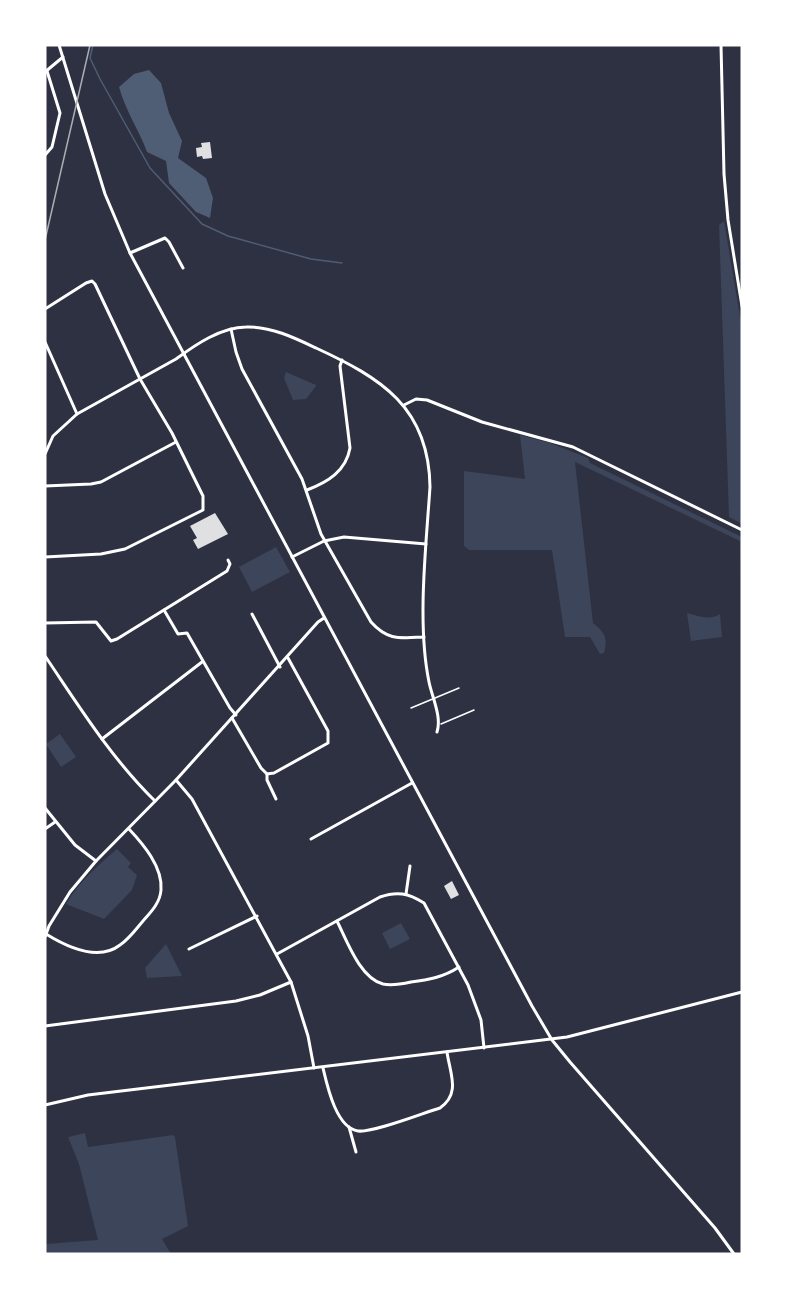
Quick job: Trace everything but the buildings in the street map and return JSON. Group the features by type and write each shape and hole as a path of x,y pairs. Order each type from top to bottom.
{"street":[{"path":"59,45 105,194 130,253 532,1005 552,1040 715,1228 734,1254"},
{"path":"721,45 725,185 728,220 742,306"},
{"path":"45,154 52,147 60,113 46,71 63,57"},
{"path":"130,253 165,238 170,242 183,268"},
{"path":"45,309 92,281 140,380 176,442 203,496 203,510 126,549 101,554 45,557"},
{"path":"45,454 53,436 77,414 140,380 190,348 231,329 246,327 272,330 342,360 380,382 404,405 413,419 428,463 430,487 424,637 429,681 440,724 437,732"},
{"path":"231,329 242,369 307,490 324,541 371,622 387,636 424,637"},
{"path":"45,342 77,414"},
{"path":"307,490 332,478 343,468 348,457 350,448 340,366 342,360"},
{"path":"404,405 416,399 427,400 496,426 573,447 742,530"},
{"path":"45,486 101,482 176,442"},
{"path":"292,557 324,541 344,537 426,544"},
{"path":"45,623 96,622 107,638 111,641 117,639 227,571 230,564 228,560"},
{"path":"164,610 178,634 187,633 202,662 236,715"},
{"path":"252,614 280,667"},
{"path":"129,829 150,855 159,876 161,889 159,901 151,912 118,946 100,953 87,952 46,936 47,925 70,891 96,861 176,780 324,618"},
{"path":"45,656 102,739 135,782 155,801"},
{"path":"267,774 274,773 328,743 328,731 288,658"},
{"path":"102,739 202,662"},
{"path":"232,718 261,768 267,774 267,780 276,799"},
{"path":"176,780 192,799 291,982 308,1036 314,1069"},
{"path":"311,839 412,783"},
{"path":"45,808 75,844 96,861"},
{"path":"45,830 55,822"},
{"path":"406,894 410,866"},
{"path":"277,954 380,897 392,893 406,894 424,903 459,967 481,1020 484,1048"},
{"path":"189,949 256,916"},
{"path":"337,921 364,972 381,984 390,985 440,977 459,967"},
{"path":"45,1026 236,1001 260,995 291,982"},
{"path":"45,1105 87,1095 552,1040 627,1023 742,992"},
{"path":"323,1068 340,1117 349,1127 357,1131 371,1129 440,1108 449,1102 452,1083 447,1052"},
{"path":"349,1127 356,1152"}],"lane":[{"path":"411,708 459,688"},
{"path":"440,724 474,710"}],"shaded area":[{"path":"149,70 161,83 169,113 182,141 178,158 206,178 213,198 210,218 196,212 169,183 166,161 147,152 125,104 119,87 134,74"},
{"path":"724,221 742,328 742,524 729,517 719,225"},
{"path":"286,372 316,385 306,399 293,400 284,378"},
{"path":"520,435 550,443 588,458 590,463 742,537 742,612 740,541 575,462 593,623 604,636 606,643 604,653 600,654 590,637 565,637 552,550 469,550 464,546 464,471 525,479"},
{"path":"276,547 290,572 252,592 239,567"},
{"path":"687,613 708,618 720,614 722,637 691,641"},
{"path":"60,734 76,757 61,767 46,744"},
{"path":"117,849 131,863 128,867 137,875 132,890 104,919 66,904 83,881"},
{"path":"401,923 410,939 390,949 382,933"},
{"path":"166,944 182,976 147,978 145,968"},
{"path":"85,1133 88,1147 173,1135 175,1137 188,1226 162,1239 171,1254 45,1254 45,1244 98,1240 79,1164 68,1137"}],"waterway":[{"path":"93,45 90,58 150,168 202,224 228,236 311,259 342,263"}],"railway":[{"path":"45,240 90,45"}]}
